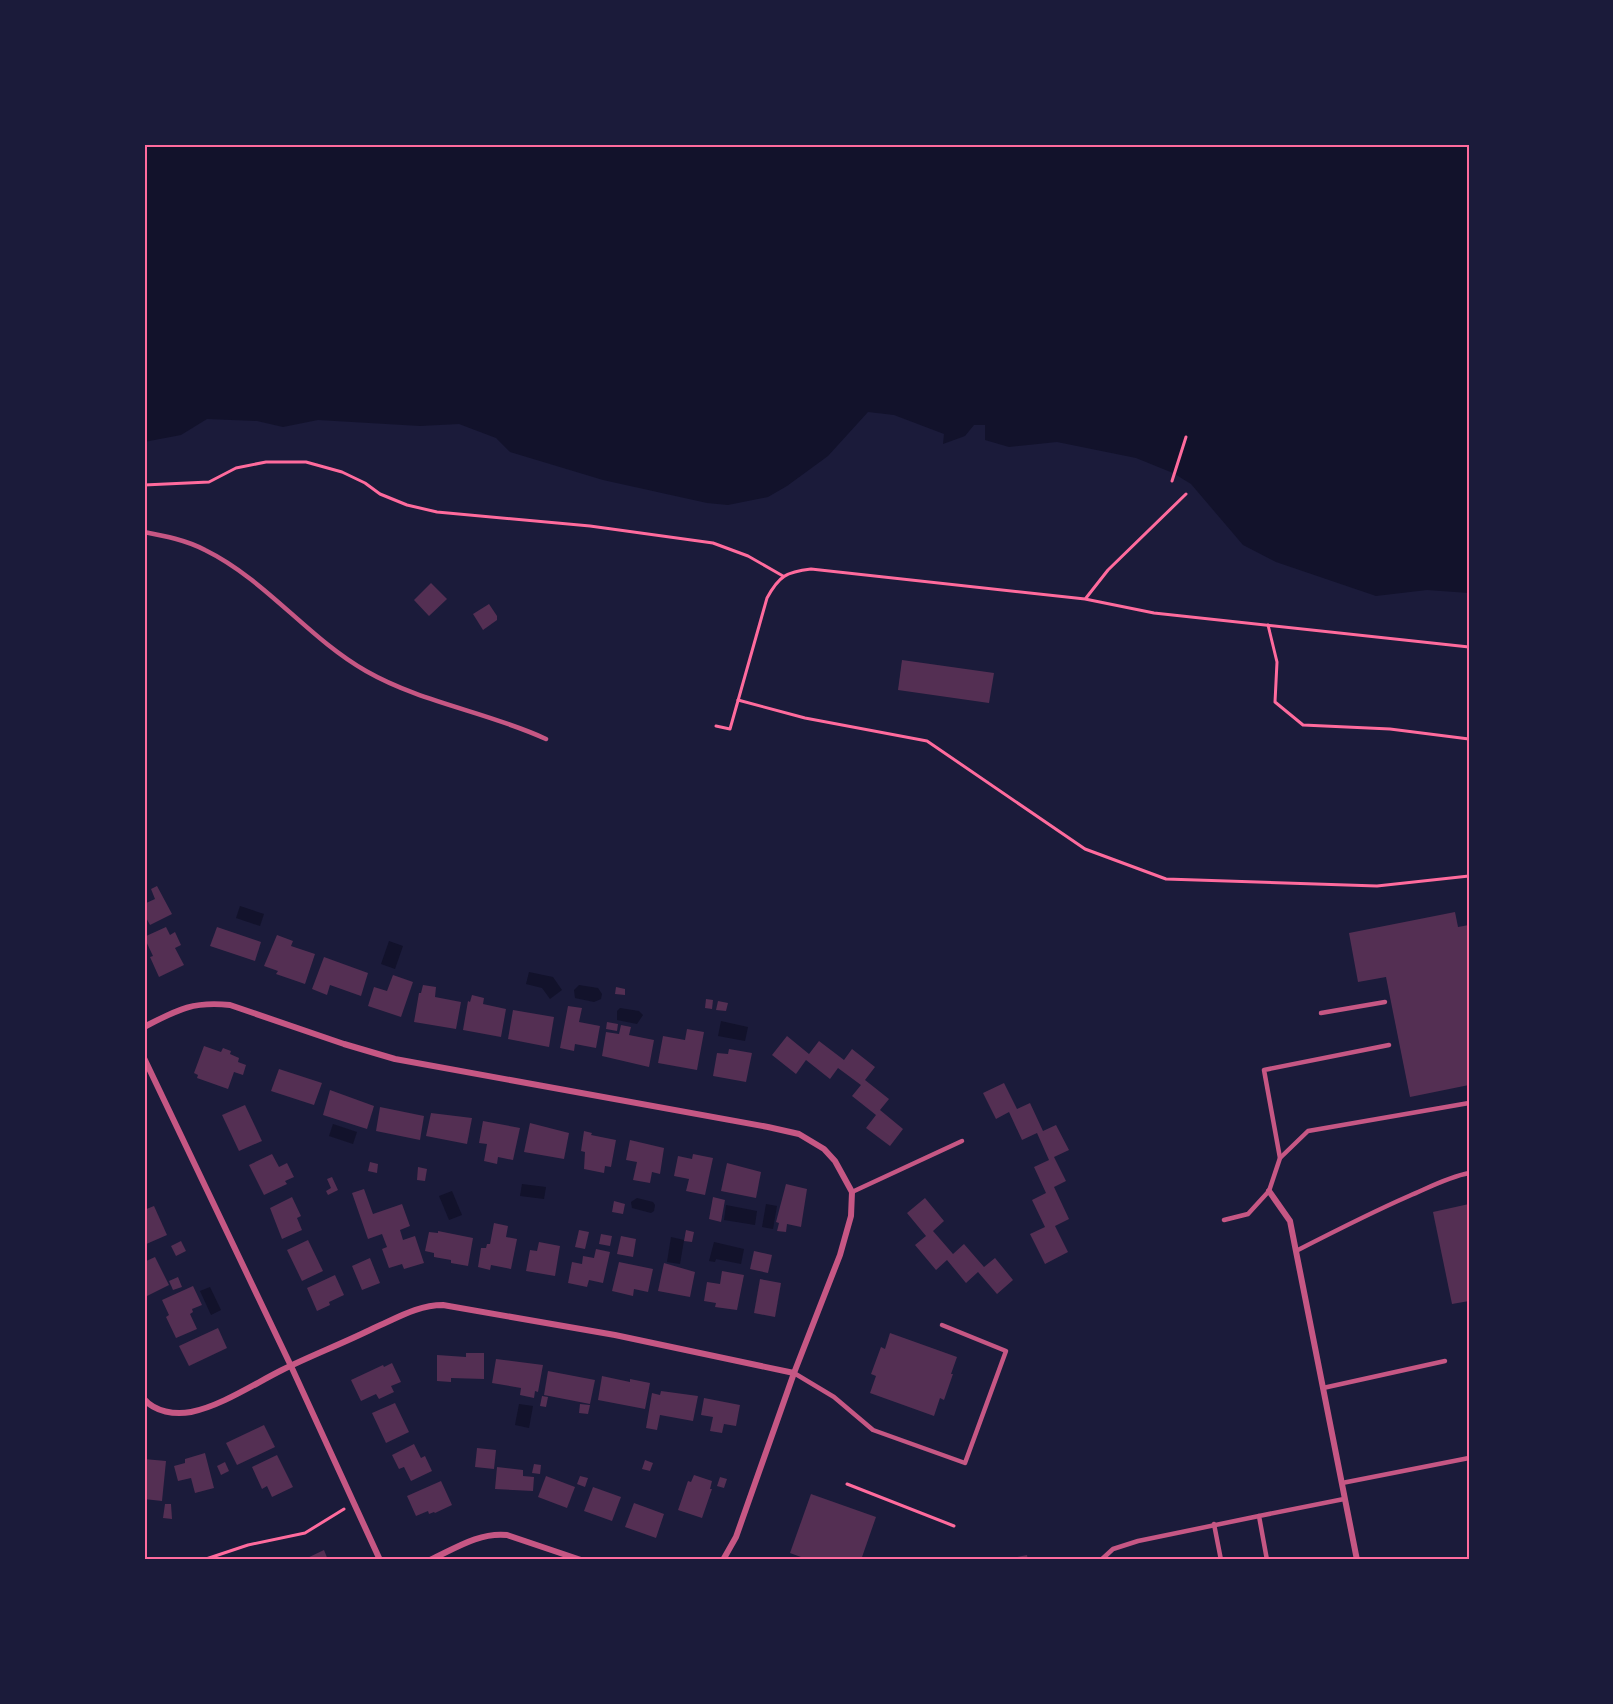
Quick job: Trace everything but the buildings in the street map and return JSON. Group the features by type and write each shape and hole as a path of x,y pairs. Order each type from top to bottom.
{"street":[{"path":"144,1027 184,1007 212,1003 230,1005 395,1059 799,1134 824,1149 844,1173 852,1192 851,1216 840,1255 794,1373 736,1537 723,1560"},
{"path":"144,1058 291,1366 380,1560"},
{"path":"1269,1191 1290,1221 1357,1560"},
{"path":"144,1399 162,1411 188,1413 205,1408 403,1314 422,1307 443,1305 615,1335 794,1373"},
{"path":"429,1560 471,1541 496,1534 507,1535 581,1560"}],"lane":[{"path":"144,532 188,542 222,559 253,580 307,627 364,670 418,695 516,725 546,739"},
{"path":"1321,1013 1385,1002"},
{"path":"1280,1158 1264,1070 1389,1045"},
{"path":"1224,1220 1248,1214 1269,1191 1280,1158 1308,1131 1469,1103"},
{"path":"852,1192 962,1142"},
{"path":"1296,1251 1350,1223 1455,1175 1469,1173"},
{"path":"794,1373 834,1397 873,1430 965,1463 1006,1351 942,1325"},
{"path":"1323,1388 1445,1361"},
{"path":"1341,1483 1469,1458"},
{"path":"1101,1560 1113,1549 1138,1541 1344,1499"},
{"path":"1259,1516 1268,1560"},
{"path":"1214,1524 1221,1560"}],"path":[{"path":"1172,481 1186,438"},
{"path":"144,485 209,482 236,468 266,462 306,462 342,472 365,483 380,494 427,510 466,516 590,526 713,543 748,556 783,576"},
{"path":"1086,598 1108,570 1186,494"},
{"path":"716,726 730,729 767,598 773,586 783,576 811,569 1086,598 1154,613 1469,647"},
{"path":"1268,625 1277,662 1275,702 1303,725 1390,729 1469,739"},
{"path":"737,699 805,718 927,741 1085,849 1166,879 1377,886 1469,876"},
{"path":"847,1484 954,1526"},
{"path":"203,1560 248,1545 305,1533 354,1503"}],"shaded area":[{"path":"144,144 1469,144 1469,593 1427,590 1376,596 1276,562 1243,545 1191,484 1173,473 1136,458 1057,442 1009,447 985,440 985,425 974,425 965,436 943,444 944,434 894,415 868,412 828,456 787,486 768,497 728,505 707,503 603,480 510,452 496,438 459,424 420,426 318,420 283,427 257,421 207,419 181,435 144,442"},
{"path":"240,906 264,914 260,926 236,918"},
{"path":"389,941 403,946 395,969 381,964"},
{"path":"529,972 553,977 562,990 550,999 542,988 526,984"},
{"path":"579,985 598,988 602,994 601,999 594,1002 575,998 574,990"},
{"path":"620,1008 639,1011 643,1015 637,1024 617,1020 617,1011"},
{"path":"721,1021 748,1027 745,1041 718,1036"},
{"path":"333,1124 357,1132 353,1144 329,1136"},
{"path":"522,1184 546,1187 544,1199 520,1196"},
{"path":"452,1191 462,1215 449,1220 439,1196"},
{"path":"637,1198 653,1202 654,1211 651,1213 632,1208 631,1202"},
{"path":"766,1204 777,1206 773,1229 762,1227"},
{"path":"726,1205 757,1211 755,1225 724,1220"},
{"path":"671,1237 684,1240 680,1264 667,1262"},
{"path":"714,1242 744,1249 741,1264 716,1259 715,1262 709,1261"},
{"path":"210,1287 221,1310 211,1315 200,1291"},
{"path":"519,1404 533,1406 529,1428 515,1425"}]}
